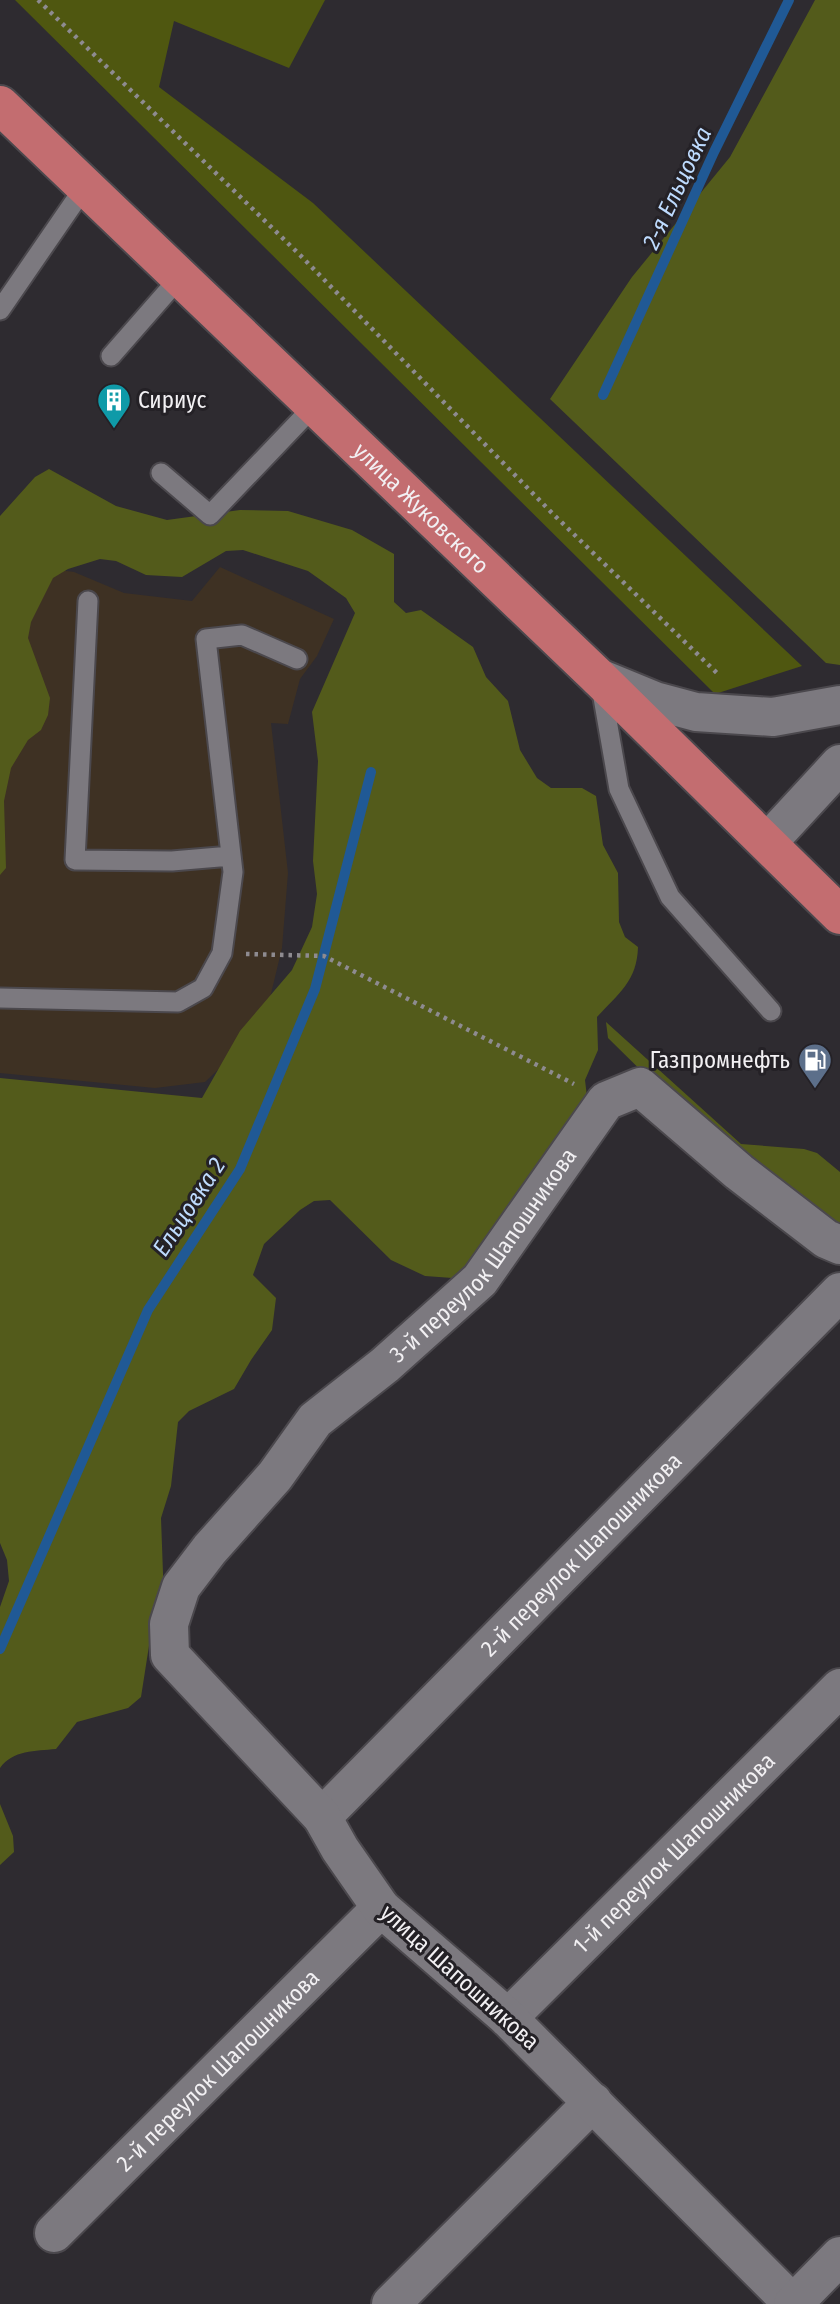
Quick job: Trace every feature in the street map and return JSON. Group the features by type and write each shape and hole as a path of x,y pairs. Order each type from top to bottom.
{"main road":[{"name":"улица Жуковского","path":"0,104 599,678 840,915"}],"street":[{"path":"599,678 654,701 696,712 773,717 840,705"},
{"path":"768,842 840,764"},
{"path":"606,1101 640,1087 739,1172 825,1239 840,1245"},
{"name":"3-й переулок Шапошникова","path":"169,1624 181,1587 209,1549 275,1476 315,1420 385,1365 480,1280 606,1101"},
{"name":"2-й переулок Шапошникова","path":"322,1817 840,1292"},
{"name":"улица Шапошникова","path":"169,1624 170,1655 322,1817 340,1849 381,1908 508,2018 793,2304"},
{"name":"1-й переулок Шапошникова","path":"508,2018 840,1688"},
{"name":"2-й переулок Шапошникова","path":"54,2234 381,1908"},
{"path":"391,2304 593,2102"},
{"path":"793,2304 840,2256"}],"lane":[{"path":"0,310 86,185"},
{"path":"111,356 181,276"},
{"path":"161,473 210,515 315,405"},
{"path":"88,601 75,860 172,861 231,856"},
{"path":"0,998 178,1002 204,988 222,953 233,872 206,639 242,635 297,659"},
{"path":"599,678 619,789 670,897 771,1012"}],"path":[{"path":"38,0 300,255 553,514 721,677"},
{"path":"222,953 324,956 606,1101"}],"shaded area":[{"path":"220,567 334,619 317,656 300,679 288,724 271,723 288,873 282,948 263,1027 205,1082 155,1088 0,1073 0,648 43,568 74,572 124,593 192,601"}],"green space":[{"path":"15,0 325,0 289,68 174,21 159,87 313,203 802,666 715,694"},
{"path":"815,0 840,0 840,665 826,663 550,399 632,277 730,157"},
{"path":"49,469 116,506 167,520 240,510 288,511 352,530 394,554 394,602 406,613 421,610 473,647 486,677 508,701 520,750 537,778 551,788 582,788 596,796 603,845 618,873 619,922 625,937 638,947 630,978 597,1017 598,1050 585,1080 587,1097 480,1280 425,1276 391,1260 330,1200 314,1201 300,1210 264,1244 253,1275 276,1298 272,1330 234,1389 189,1411 178,1422 171,1486 161,1518 164,1601 151,1633 141,1697 128,1708 77,1722 56,1749 18,1755 0,1768 0,1607 9,1581 7,1560 0,1543 0,1078 202,1098 240,1031 292,970 312,927 317,894 313,861 318,761 312,712 355,613 346,598 308,571 243,550 226,551 182,577 146,575 116,561 100,559 68,569 53,578 31,622 28,638 50,698 48,715 41,730 28,740 11,768 4,801 6,868 0,875 0,516 35,477"},
{"path":"606,1022 741,1144 804,1149 817,1153 840,1172 840,1226 668,1097 608,1038"},
{"path":"0,1804 13,1836 14,1852 0,1865"}],"waterway":[{"name":"2-я Ельцовка","path":"603,395 714,152 789,0"},
{"name":"Ельцовка 2","path":"0,1649 148,1310 240,1169 315,989 371,772"}],"place":[{"name":"Сириус","path":"114,430"},
{"name":"Газпромнефть","path":"815,1090"}]}
